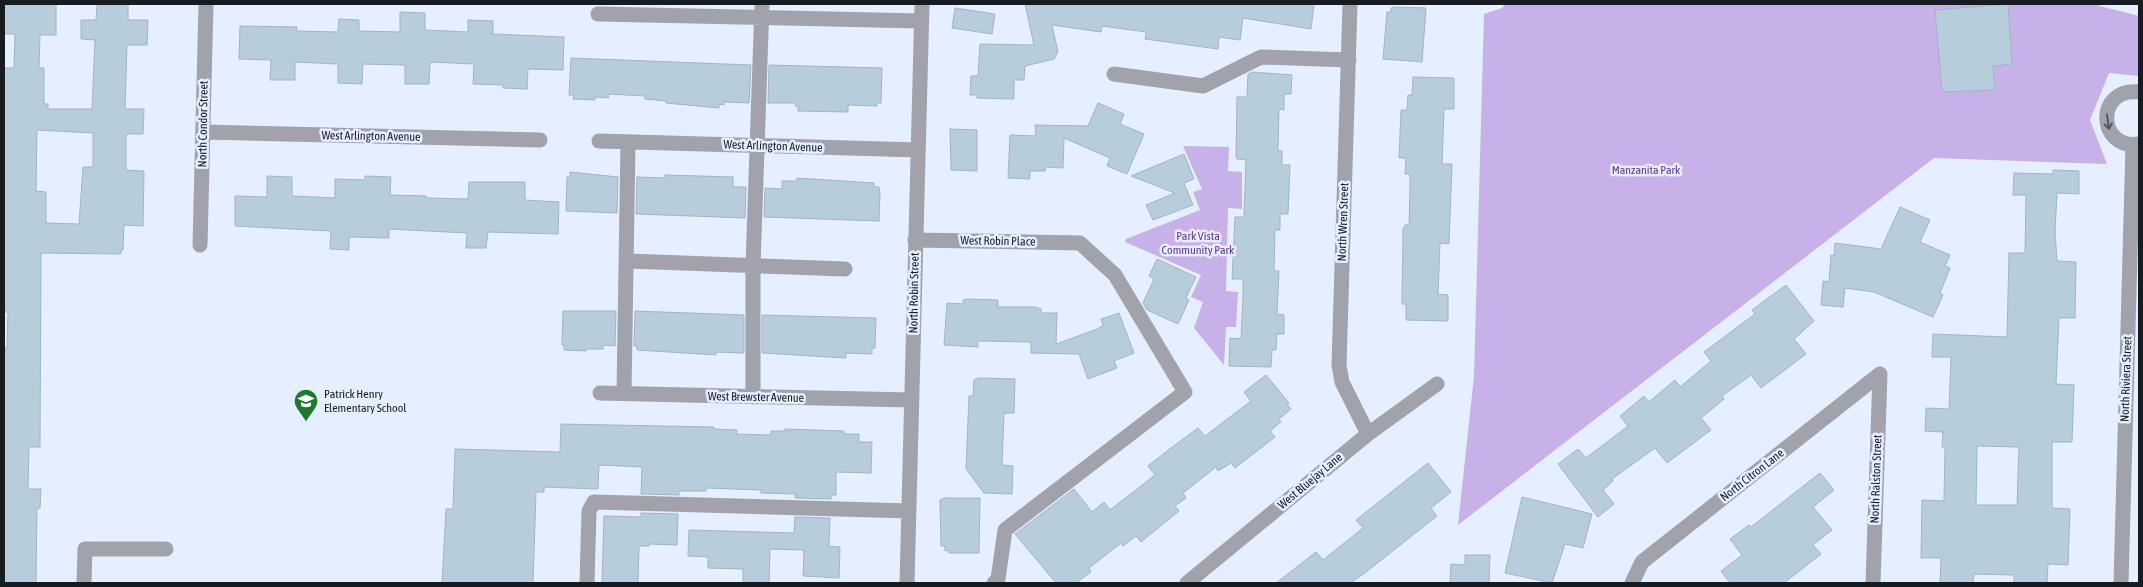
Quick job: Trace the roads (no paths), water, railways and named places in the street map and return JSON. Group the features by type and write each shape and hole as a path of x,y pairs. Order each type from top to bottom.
{"street":[{"name":"North Condor Street","path":"200,245 206,4"},
{"name":"North Robin Street","path":"907,583 922,4"},
{"name":"North Wren Street","path":"1350,4 1339,365 1342,382 1368,434"},
{"path":"753,396 753,265 762,11"},
{"path":"598,14 762,11 921,20"},
{"path":"1114,74 1203,86 1261,57 1349,60"},
{"path":"2136,145 2116,139 2110,132 2106,114 2109,106 2122,93 2139,92"},
{"name":"West Arlington Avenue","path":"203,132 540,140"},
{"name":"West Arlington Avenue","path":"599,141 918,150"},
{"path":"624,393 628,261 628,142"},
{"name":"North Riviera Street","path":"2121,583 2136,145"},
{"name":"West Robin Place","path":"916,240 1080,243 1115,275 1185,392 1005,530 998,579 994,583"},
{"path":"628,261 845,269"},
{"name":"North Citron Lane","path":"1632,583 1642,562 1880,374"},
{"name":"North Ralston Street","path":"1873,583 1880,374"},
{"name":"West Bluejay Lane","path":"1187,583 1368,434 1437,384"},
{"name":"West Brewster Avenue","path":"600,393 911,400"},
{"path":"587,583 589,512 594,502 909,511"},
{"path":"84,583 85,549 166,549"}],"place":[{"name":"Patrick Henry Elementary School","path":"306,422"}],"park label":[{"name":"Manzanita Park","path":"1646,170"},
{"name":"Park Vista Community Park","path":"1198,243"}]}
